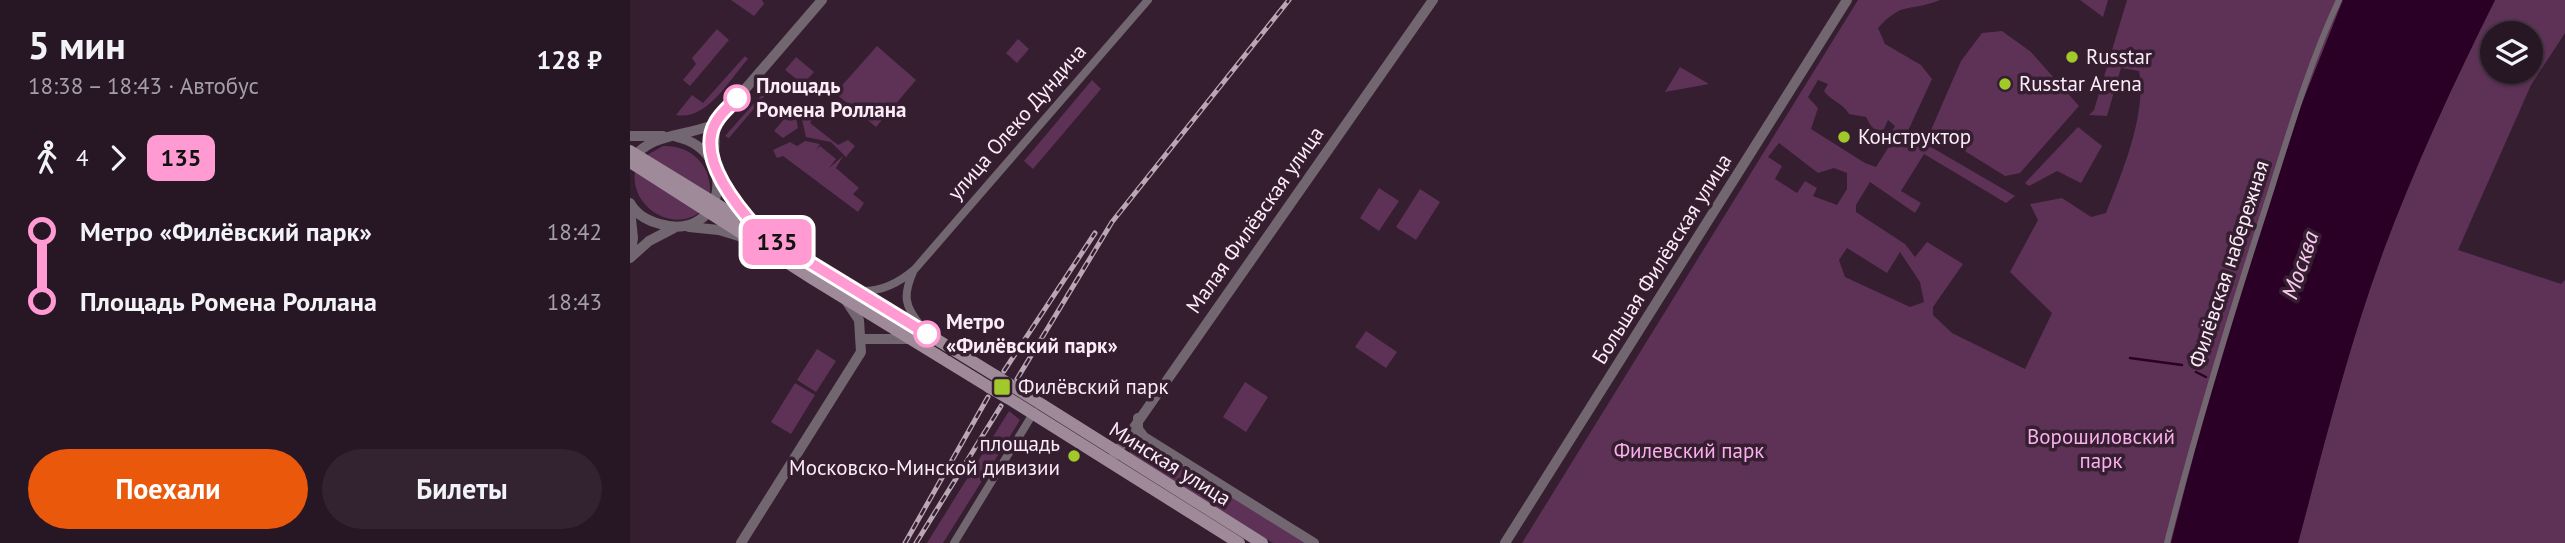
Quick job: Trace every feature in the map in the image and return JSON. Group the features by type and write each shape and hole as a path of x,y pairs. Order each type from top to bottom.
{"main road":[{"name":"Минская улица","path":"631,159 712,207 842,297 909,339 1011,393 1239,543"},
{"name":"Минская улица","path":"758,237 857,291 927,334 992,382"},
{"name":"Минская улица","path":"1113,458 1262,543"}],"street":[{"path":"630,136 668,136 695,132 715,124 822,0"},
{"name":"улица Олеко Дундича","path":"857,291 883,289 904,279 915,269 1148,0"},
{"name":"Малая Филёвская улица","path":"1113,458 1138,418 1433,0"},
{"name":"Большая Филёвская улица","path":"1505,541 1847,0"},
{"name":"Филёвская набережная","path":"2167,543 2207,390 2233,306 2298,105 2339,0"},
{"path":"630,257 649,241 696,222 712,207 718,183 712,143 715,124"},
{"path":"631,159 647,144 668,136 695,144 715,167 758,237"},
{"path":"630,203 637,212 650,220 680,227 758,237"},
{"path":"630,209 633,239 630,257"},
{"name":"улица Олеко Дундича","path":"915,269 905,293 906,303 927,334"},
{"path":"741,543 861,352 863,340 859,320 842,297"},
{"path":"863,340 909,339"},
{"path":"954,543 1035,409"},
{"name":"Минская улица","path":"1138,418 1138,429 1144,436 1314,543"}],"green space":[{"path":"731,0 762,0 764,4 754,16"},
{"path":"1858,0 1940,0 1900,10 1878,28 1885,44 1921,65 1932,79 1907,133 2015,196 2006,203 1924,154 1901,191 1921,203 1915,213 1870,182 1856,205 1856,212 1905,244 1915,257 1927,242 1963,264 1933,307 1933,315 1952,333 2025,369 2052,313 2010,272 2038,220 2030,204 2062,198 2091,217 2106,213 2132,143 2141,88 2139,71 2121,68 2107,116 2089,115 2094,110 2127,0 2343,0 2301,106 2213,380 2171,543 1522,543","holes":["1818,80 1828,84 1824,91 1849,114 1866,117 1872,128 1883,131 1888,120 1895,126 1889,135 1890,145 1876,167 1811,129 1818,108 1808,97","1779,143 1818,173 1834,168 1847,173 1847,189 1837,205 1813,196 1817,188 1805,181 1797,193 1775,179 1782,166 1768,157","1847,248 1887,273 1900,252 1920,282 1924,302 1910,307 1845,277 1839,260"]},
{"path":"2080,0 2108,0 2103,17"},
{"path":"2495,0 2565,0 2565,33 2543,67 2543,21 2485,21"},
{"path":"717,29 729,40 690,86 683,80 696,64 692,58"},
{"name":"Russtar Arena","path":"2002,31 2031,52 2079,106 2020,173 2005,176 1931,130 1961,61 1982,33"},
{"path":"2480,31 2480,84 2532,84 2458,250 2561,284 2565,280 2565,543 2298,543 2370,288 2395,220"},
{"path":"1018,39 1029,49 1017,63 1006,53"},
{"path":"877,46 916,80 876,127 823,83 825,80 838,90"},
{"path":"745,56 748,59 725,88 707,105 698,112 676,115 692,95 703,103"},
{"path":"796,57 814,72 803,84 785,70"},
{"path":"1680,67 1709,84 1665,92"},
{"path":"1092,80 1101,89 1033,169 1024,161"},
{"path":"772,83 774,85 729,138 725,136"},
{"path":"808,105 817,113 810,123 838,145 848,140 855,146 846,157 831,142 806,137 799,106 804,109"},
{"path":"794,107 798,128 783,138 774,131"},
{"path":"2078,127 2102,146 2081,183 2057,171 2029,186 2025,183"},
{"path":"805,141 820,144 816,150 820,146 836,159 829,168 843,156 836,168 859,188 853,194 864,203 858,212 783,156 777,158 773,150 790,142 797,146"},
{"path":"663,146 683,149 698,159 708,175 710,194 647,155"},
{"path":"635,172 701,211 679,220 656,214 640,197 635,185"},
{"path":"1379,188 1399,201 1379,231 1360,218"},
{"path":"1420,189 1440,202 1416,240 1396,227"},
{"path":"1366,331 1397,352 1386,368 1355,347"},
{"path":"817,349 836,361 816,392 797,380"},
{"path":"1245,382 1268,397 1246,432 1223,417"},
{"path":"795,383 815,395 791,434 771,422"},
{"path":"1009,411 1020,420 943,543 927,543"},
{"path":"1137,439 1143,440 1305,543 1273,543 1130,455 1130,446"}],"water":[{"name":"Москва","path":"2343,0 2495,0 2485,21 2480,21 2480,31 2436,124 2383,252 2348,360 2298,543 2171,543 2213,380 2301,106"}],"waterway":[{"path":"2130,358 2182,365"},
{"path":"2196,372 2206,377"}],"railway":[{"path":"1017,379 1112,222 1289,0"},
{"path":"1004,371 1095,233"},
{"path":"905,543 988,397"},
{"path":"916,543 1001,406"}],"bus line":[{"name":"135","path":"737,98 715,124 712,150 716,170 746,216 760,232 927,334"}],"place":[{"name":"Russtar","path":"2072,57"},
{"name":"Russtar Arena","path":"2005,84"},
{"name":"Площадь Ромена Роллана","path":"737,98"},
{"name":"Конструктор","path":"1844,137"},
{"name":"Метро «Филёвский парк»","path":"927,334"},
{"name":"Филёвский парк","path":"1002,387"},
{"name":"площадь Московско-Минской дивизии","path":"1074,456"}],"park label":[{"name":"Ворошиловский парк","path":"2101,449"},
{"name":"Филевский парк","path":"1689,451"}]}
